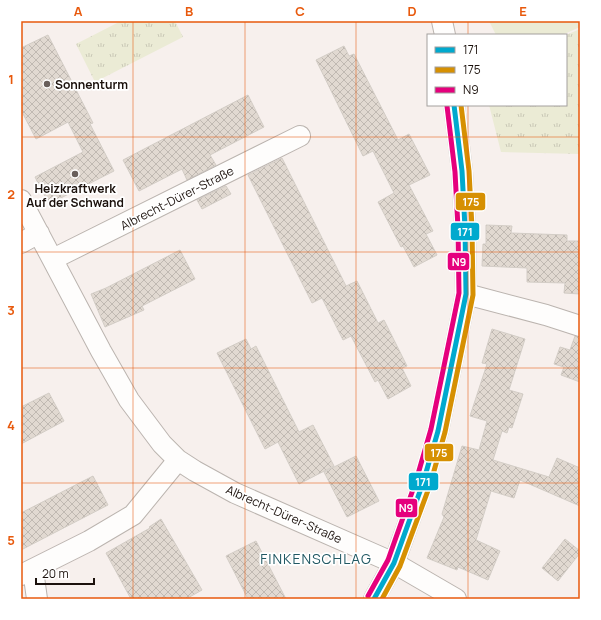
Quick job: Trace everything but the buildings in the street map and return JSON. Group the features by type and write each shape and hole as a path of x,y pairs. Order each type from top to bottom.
{"street":[{"path":"442,21 445,34"},
{"path":"374,599 394,563 423,483 438,431 466,294 462,171 454,106"},
{"name":"Albrecht-Dürer-Straße","path":"53,259 300,136"},
{"name":"Albrecht-Dürer-Straße","path":"21,200 129,400 162,444 178,460 235,493 394,563 456,599"},
{"path":"21,243 39,233"},
{"path":"466,294 546,315 580,326"},
{"path":"37,599 27,573 89,541 133,515 178,460"}],"green space":[{"path":"121,21 175,21 183,37 95,82 76,44"},
{"path":"489,21 580,21 580,27 564,34 496,34"},
{"path":"580,29 580,154 501,152 489,106 567,106 567,35"}],"transit line":[{"name":"N9","path":"368,596 388,560 416,481 431,429 459,293 455,172 447,106"},
{"name":"171","path":"374,599 394,563 423,483 438,431 466,294 462,171 454,106"},
{"name":"175","path":"382,599 400,566 430,485 445,432 473,295 469,171 461,106"}],"place":[{"name":"Sonnenturm","path":"47,84"},
{"name":"Heizkraftwerk Auf der Schwand","path":"75,174"}],"district":[{"name":"FINKENSCHLAG","path":"316,558"}]}
